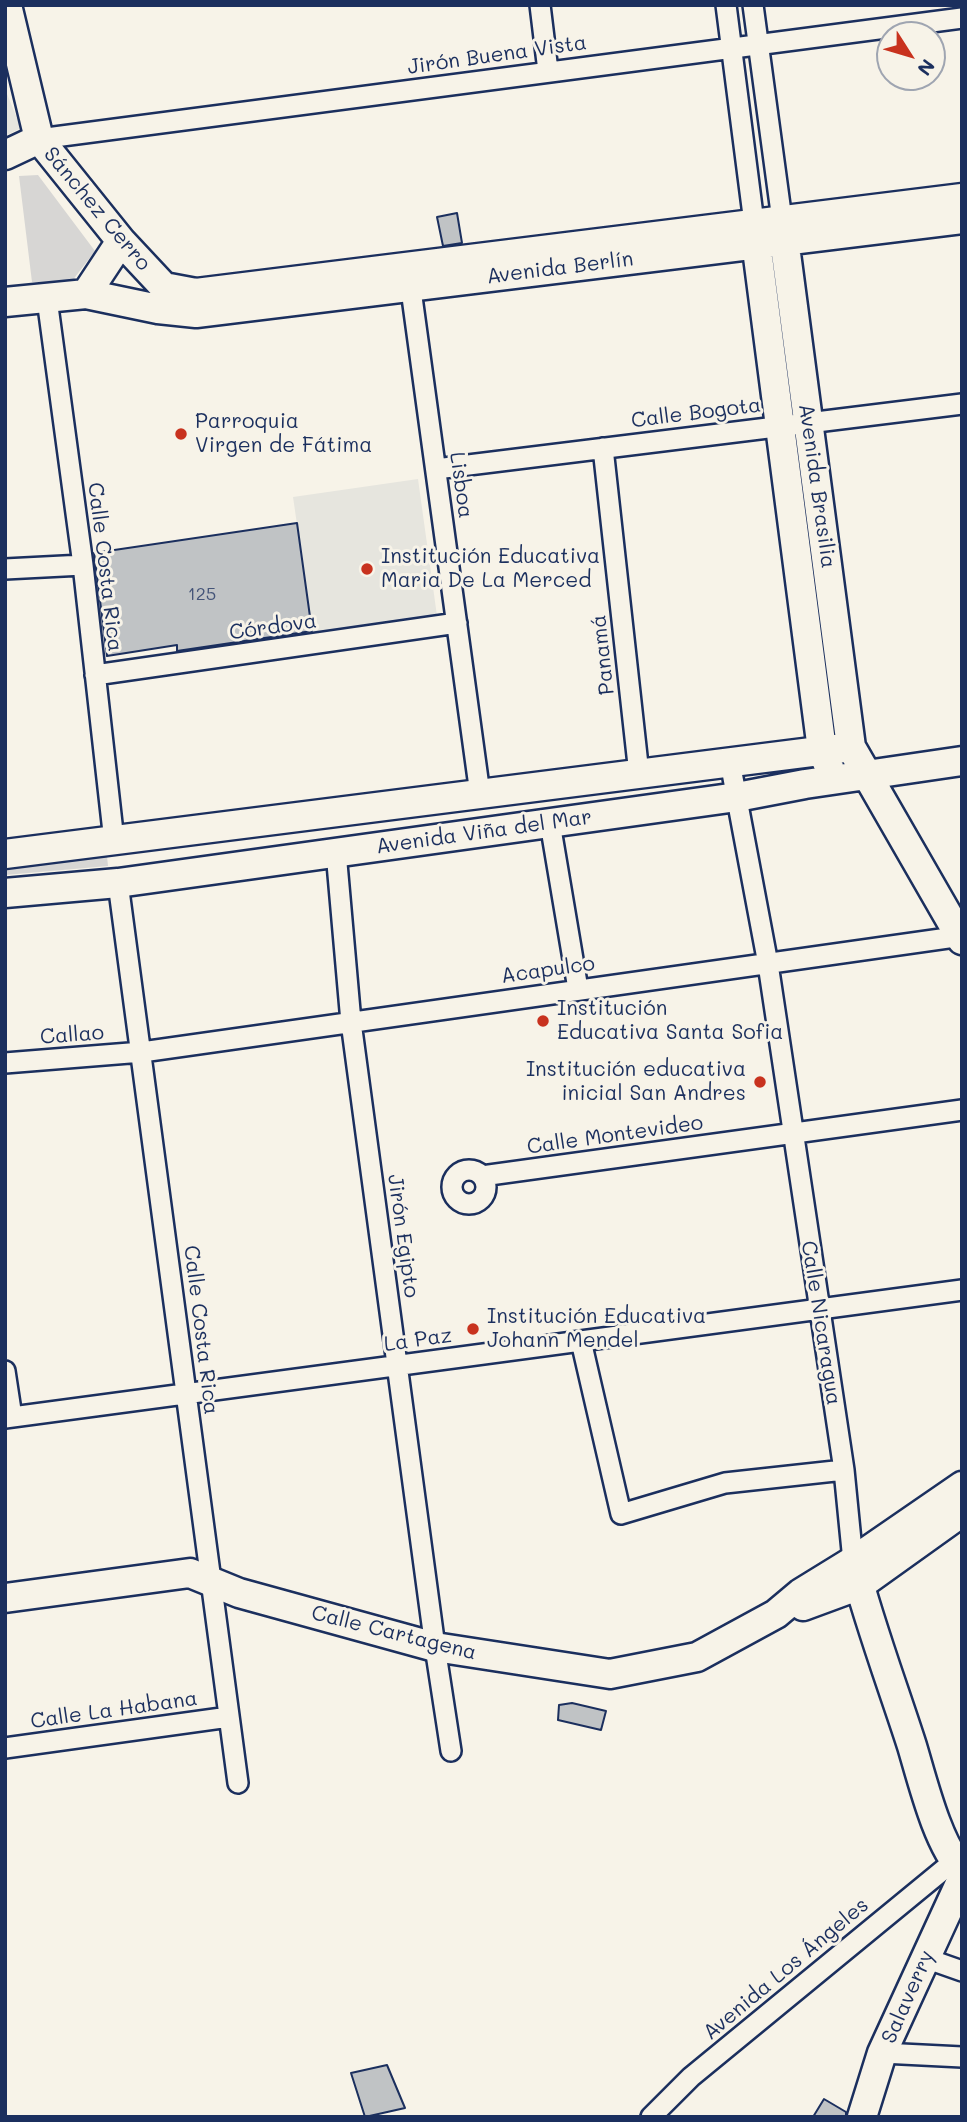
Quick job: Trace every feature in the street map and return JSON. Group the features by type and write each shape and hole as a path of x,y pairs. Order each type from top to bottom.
{"street":[{"name":"Sánchez Cerro","path":"7,5 39,139 121,241 161,298"},
{"path":"540,5 548,71"},
{"name":"Avenida Brasilia","path":"726,5 822,750 834,780"},
{"name":"Avenida Brasilia","path":"753,5 851,747 961,937"},
{"name":"Jirón Buena Vista","path":"39,139 962,18"},
{"path":"5,155 39,139"},
{"name":"Avenida Berlín","path":"5,302 86,294 161,298 196,313 410,276 783,230 961,213"},
{"path":"86,294 121,241"},
{"name":"Lisboa","path":"410,276 480,794"},
{"name":"Calle Costa Rica","path":"47,299 83,565 114,841"},
{"name":"Calle Bogota","path":"436,469 962,404"},
{"name":"Panamá","path":"603,448 639,774"},
{"path":"5,569 83,565"},
{"name":"Córdova","path":"95,675 457,624"},
{"name":"Avenida Viña del Mar","path":"5,854 851,747"},
{"name":"Avenida Viña del Mar","path":"5,893 118,883 737,797 962,761"},
{"name":"Calle Nicaragua","path":"730,762 768,964 844,1470 856,1573 932,1807 959,1870"},
{"path":"550,823 578,989"},
{"name":"Jirón Egipto","path":"336,852 351,1022 435,1647 452,1751"},
{"name":"Calle Costa Rica","path":"118,883 237,1783"},
{"name":"Acapulco","path":"142,1052 961,937"},
{"name":"Callao","path":"5,1063 142,1052"},
{"name":"Calle Montevideo","path":"482,1175 962,1110"},
{"name":"La Paz","path":"9,1417 962,1290"},
{"path":"581,1341 621,1514 725,1483 844,1470"},
{"path":"5,1371 9,1417"},
{"path":"856,1573 962,1486"},
{"path":"856,1573 962,1512"},
{"name":"Calle Cartagena","path":"5,1598 190,1573 239,1593 435,1647 610,1674 698,1657 856,1573"},
{"name":"Calle La Habana","path":"5,1748 229,1717"},
{"name":"Salaverry","path":"862,2117 882,2053 925,1958 959,1870"},
{"name":"Avenida Los Ángeles","path":"651,2117 691,2077 959,1870"},
{"path":"925,1958 962,1971"},
{"path":"882,2053 962,2057"}],"shaded area":[{"path":"5,89 21,128 5,136"},
{"path":"38,175 95,251 69,285 32,282 19,176"},
{"name":"Institución Educativa Maria De La Merced","path":"418,479 437,616 313,634 293,497"},
{"path":"107,856 108,866 5,875 5,865"}],"building":[{"path":"457,213 462,243 443,246 437,217"},
{"path":"297,523 312,631 177,651 177,645 107,656 94,553"},
{"path":"572,1703 606,1711 601,1730 558,1720 559,1705"},
{"path":"387,2065 405,2108 365,2117 351,2073"},
{"path":"824,2099 846,2112 846,2117 813,2117"}],"place":[{"name":"Parroquia Virgen de Fátima","path":"181,434"},
{"name":"Institución Educativa Maria De La Merced","path":"367,569"},
{"name":"Institución Educativa Santa Sofia","path":"543,1021"},
{"name":"Institución educativa inicial San Andres","path":"760,1082"},
{"name":"Institución Educativa Johann Mendel","path":"473,1329"}]}
